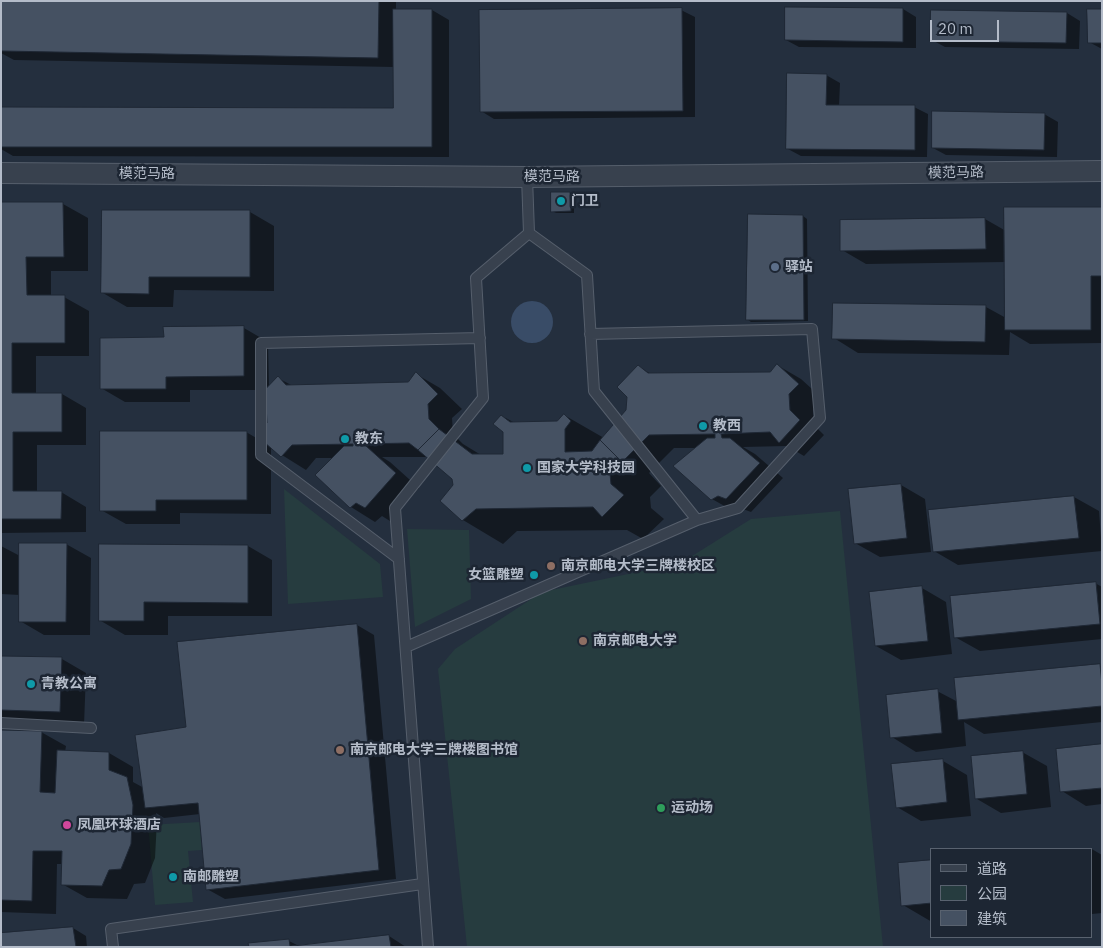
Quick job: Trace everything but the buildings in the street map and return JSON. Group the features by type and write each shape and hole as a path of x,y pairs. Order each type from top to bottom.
{"street":[{"name":"模范马路","path":"1,173 527,177 1102,172"}],"lane":[{"path":"527,177 529,233"},
{"path":"529,233 587,275 594,391 697,520"},
{"path":"428,947 395,508 483,398 476,278 529,233"},
{"path":"406,647 697,520 738,508 820,418 812,329 590,334"},
{"path":"399,559 261,455 261,342 480,338"},
{"path":"1,723 91,728"},
{"path":"113,947 111,929 422,884"}],"green space":[{"path":"284,489 380,564 383,597 288,604"},
{"name":"运动场","path":"840,511 883,947 467,947 438,669 455,649 542,592 681,563 751,519"},
{"path":"407,529 469,530 471,599 415,627"},
{"path":"200,822 202,850 188,851 193,902 155,905 148,825"}],"water":[{"path":"532,301 547,307 553,322 547,337 532,343 517,337 511,322 517,307"}],"place":[{"name":"门卫","path":"561,201"},
{"name":"驿站","path":"775,267"},
{"name":"教西","path":"703,426"},
{"name":"教东","path":"345,439"},
{"name":"国家大学科技园","path":"527,468"},
{"name":"南京邮电大学三牌楼校区","path":"551,566"},
{"name":"女篮雕塑","path":"534,575"},
{"name":"南京邮电大学","path":"583,641"},
{"name":"青教公寓","path":"31,684"},
{"name":"南京邮电大学三牌楼图书馆","path":"340,750"},
{"name":"运动场","path":"661,808"},
{"name":"凤凰环球酒店","path":"67,825"},
{"name":"南邮雕塑","path":"173,877"}]}
